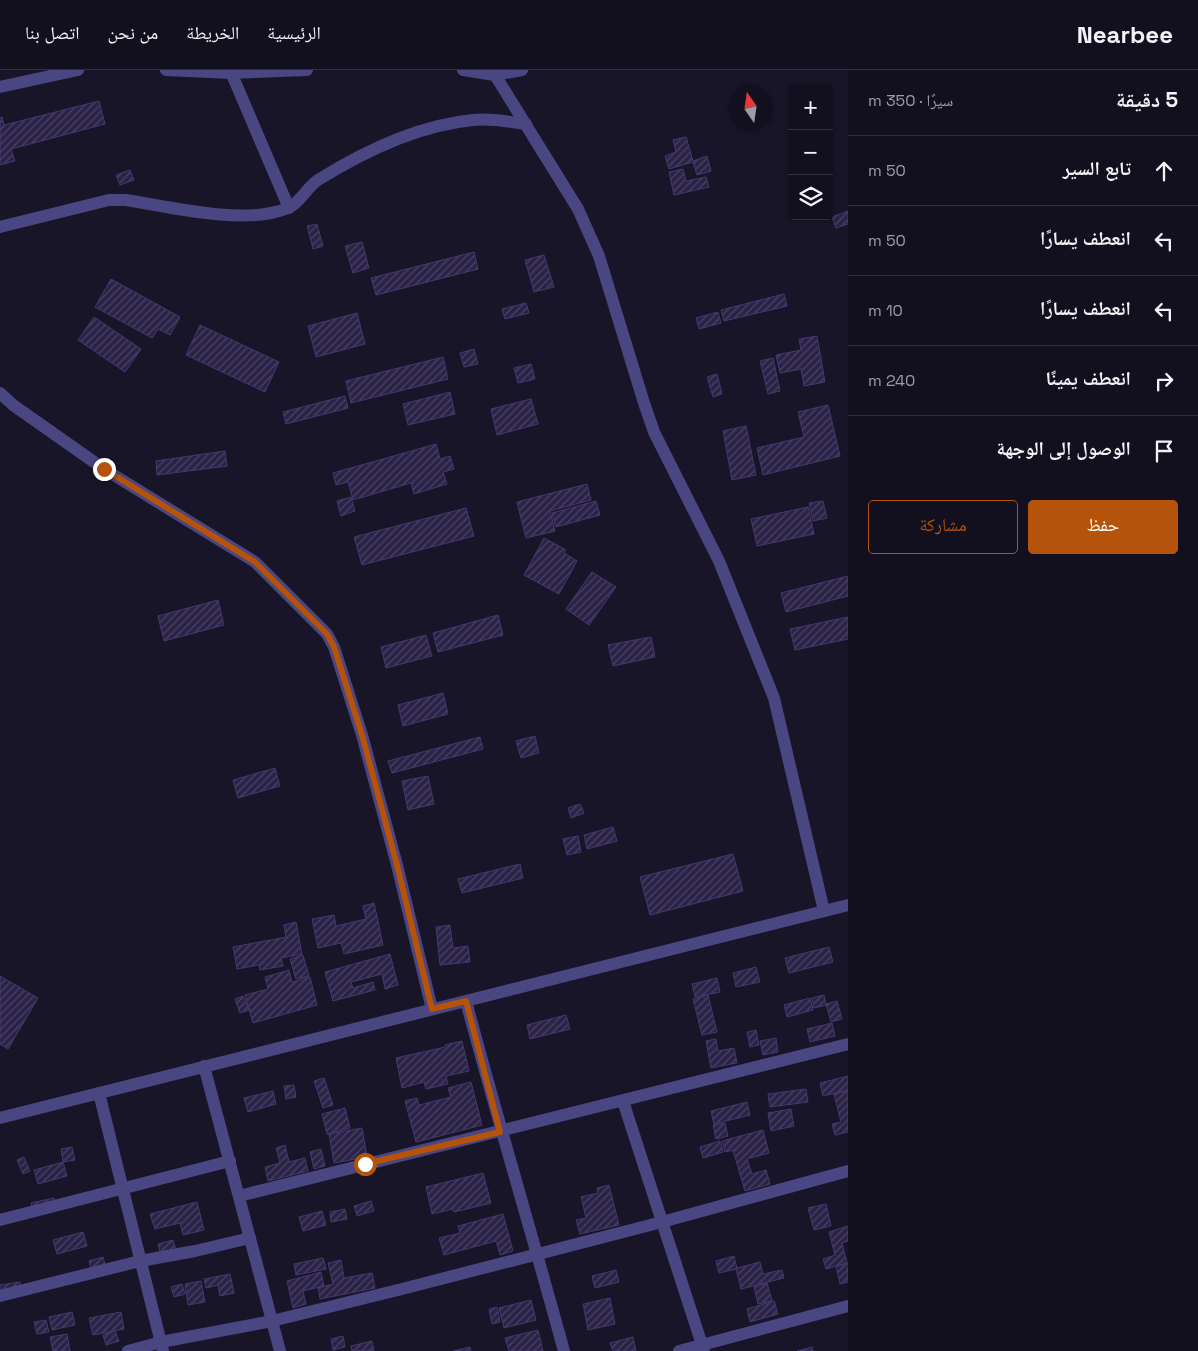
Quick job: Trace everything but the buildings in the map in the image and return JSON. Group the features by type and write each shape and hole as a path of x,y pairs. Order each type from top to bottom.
{"street":[{"path":"0,87 78,70"},
{"path":"166,70 307,70"},
{"path":"463,70 495,75 522,70"},
{"path":"231,71 289,208"},
{"path":"495,75 578,209 599,256 654,432 719,561 774,698 824,911"},
{"path":"0,227 109,200 126,200 236,217 261,214 289,208 316,181 358,158 440,124 475,120 502,120 526,124"},
{"path":"0,394 12,405 104,469 255,562 327,634 334,647 362,735 397,865 432,1009"},
{"path":"0,1118 848,905"},
{"path":"466,1001 500,1132 564,1351"},
{"path":"239,1196 848,1044"},
{"path":"204,1066 280,1351"},
{"path":"99,1093 162,1347"},
{"path":"623,1100 703,1348"},
{"path":"0,1220 230,1162"},
{"path":"128,1351 162,1347 537,1255 848,1171"},
{"path":"0,1296 140,1261 195,1252 250,1238"},
{"path":"679,1351 703,1348 848,1306"}],"route":[{"path":"104,469 255,562 327,634 334,647 362,735 397,865 432,1009 466,1001 500,1132 365,1164"}]}
